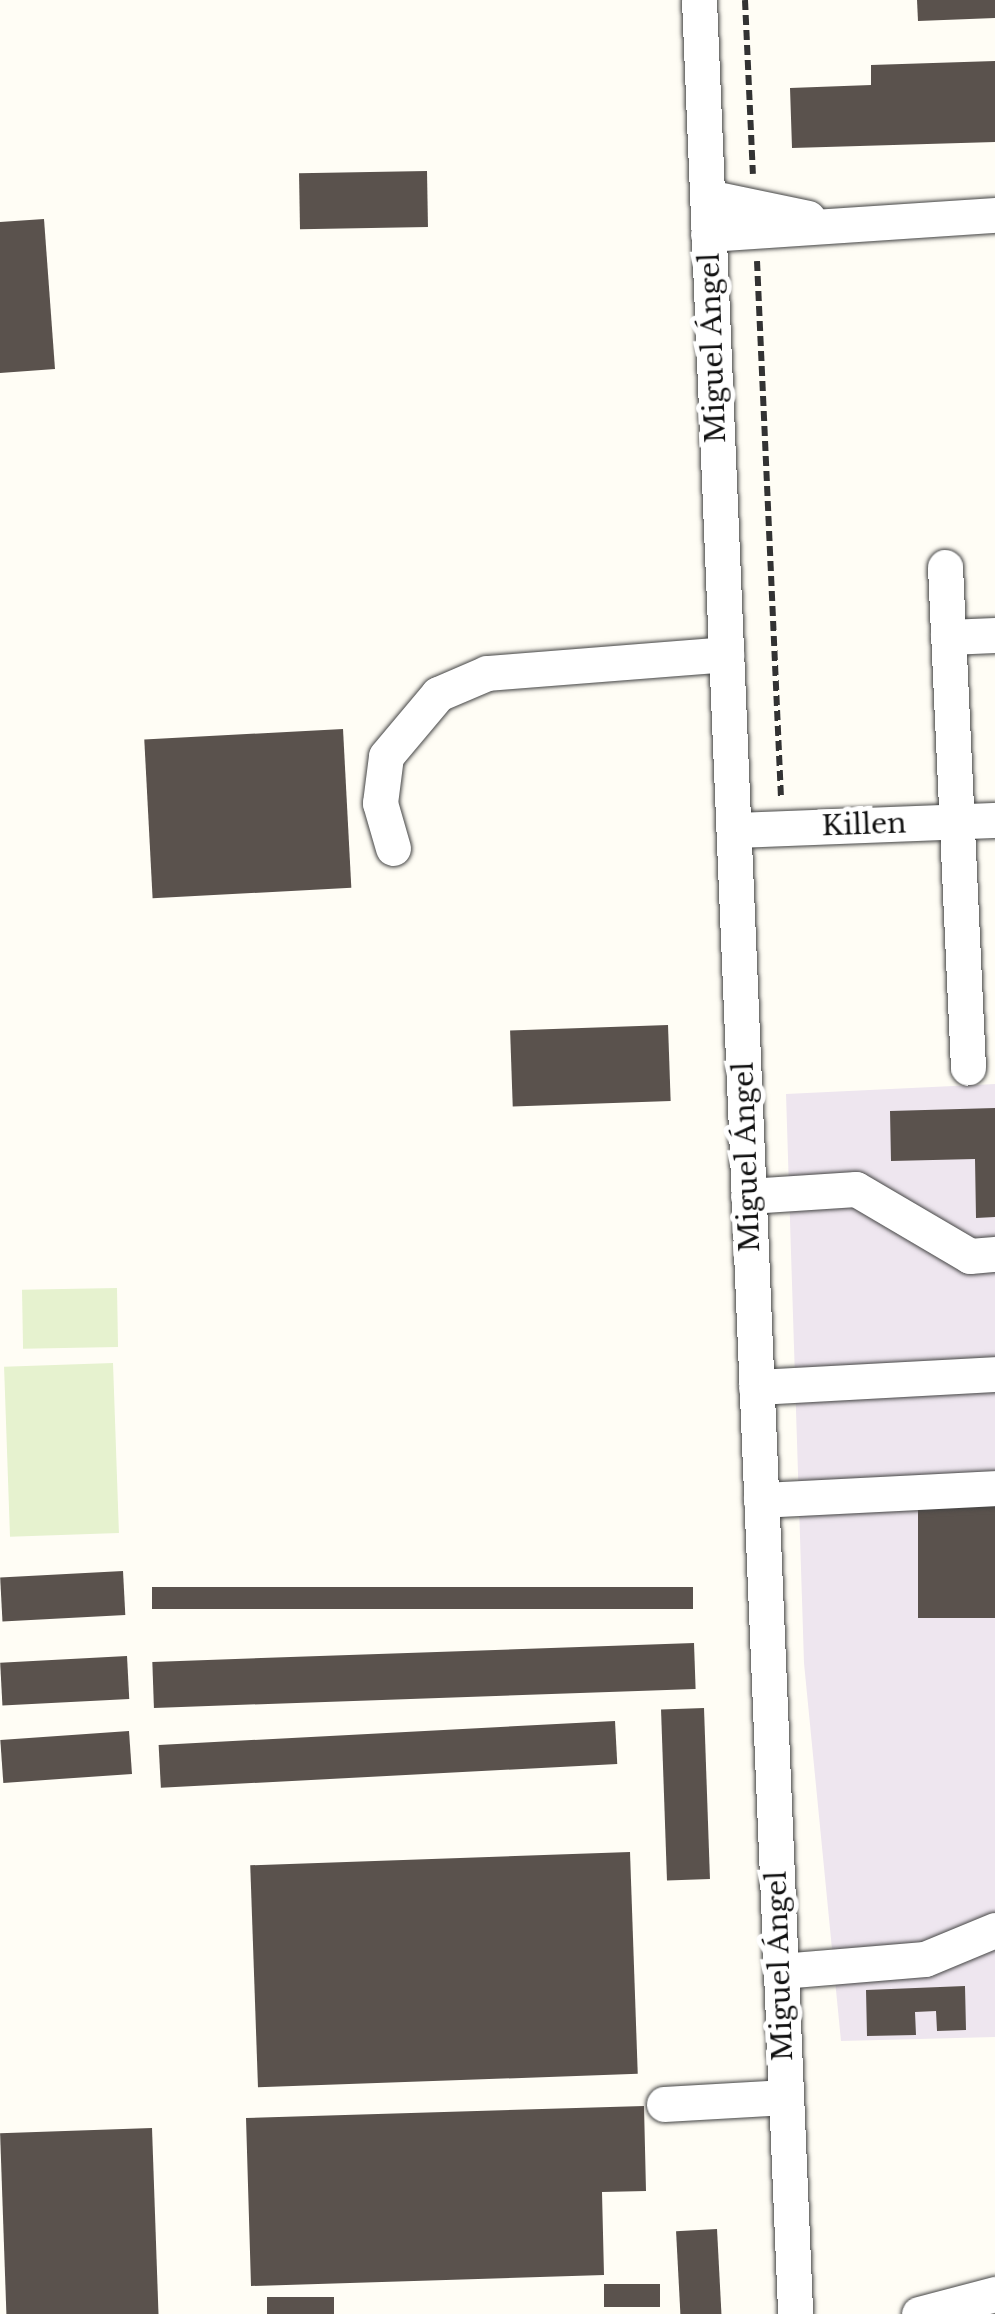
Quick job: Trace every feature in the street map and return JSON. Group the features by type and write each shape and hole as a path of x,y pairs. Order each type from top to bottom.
{"street":[{"name":"Miguel Ángel","path":"698,0 795,2314"},
{"path":"707,196 755,217 829,221 995,215"},
{"path":"708,234 755,217"},
{"path":"945,567 957,821 980,1004 968,1067"},
{"path":"948,637 995,635"},
{"path":"394,848 380,803 386,756 438,694 488,673 726,654"},
{"name":"Killen","path":"734,830 995,820"},
{"path":"748,1196 856,1189 970,1256 995,1254"},
{"path":"756,1387 995,1374"},
{"path":"761,1500 995,1488"},
{"path":"781,1971 924,1960 995,1930"},
{"path":"664,2104 786,2097"},
{"path":"919,2314 995,2294"}],"path":[{"path":"745,0 782,828"}],"shaded area":[{"path":"995,1084 995,2037 841,2041 804,1663 786,1094"}],"green space":[{"path":"117,1288 118,1347 23,1349 22,1290"},
{"path":"113,1363 119,1533 10,1537 4,1367"}],"building":[{"path":"917,0 995,0 995,18 918,21"},
{"path":"995,61 995,142 792,148 790,88 871,85 871,65"},
{"path":"427,171 428,227 300,229 299,173"},
{"path":"44,219 55,369 0,373 0,222"},
{"path":"343,729 351,888 153,898 144,739"},
{"path":"668,1025 671,1101 513,1106 510,1031"},
{"path":"995,1108 995,1217 976,1218 975,1159 891,1161 890,1111"},
{"path":"918,1505 995,1505 995,1618 918,1618"},
{"path":"123,1571 125,1615 2,1621 0,1577"},
{"path":"152,1587 693,1587 693,1609 152,1609"},
{"path":"694,1643 696,1689 154,1708 152,1662"},
{"path":"127,1656 129,1699 2,1706 0,1663"},
{"path":"704,1708 710,1879 667,1880 661,1710"},
{"path":"615,1721 617,1764 161,1788 159,1745"},
{"path":"129,1731 132,1774 3,1783 0,1740"},
{"path":"630,1852 638,2074 258,2087 250,1865"},
{"path":"965,1986 966,2030 937,2031 936,2011 915,2012 916,2035 867,2036 866,1990"},
{"path":"644,2106 646,2191 602,2192 604,2275 251,2286 246,2118"},
{"path":"152,2128 158,2314 6,2314 0,2133"},
{"path":"717,2229 721,2314 680,2314 676,2231"},
{"path":"604,2284 660,2284 660,2307 604,2307"},
{"path":"267,2297 334,2297 334,2314 267,2314"}]}
